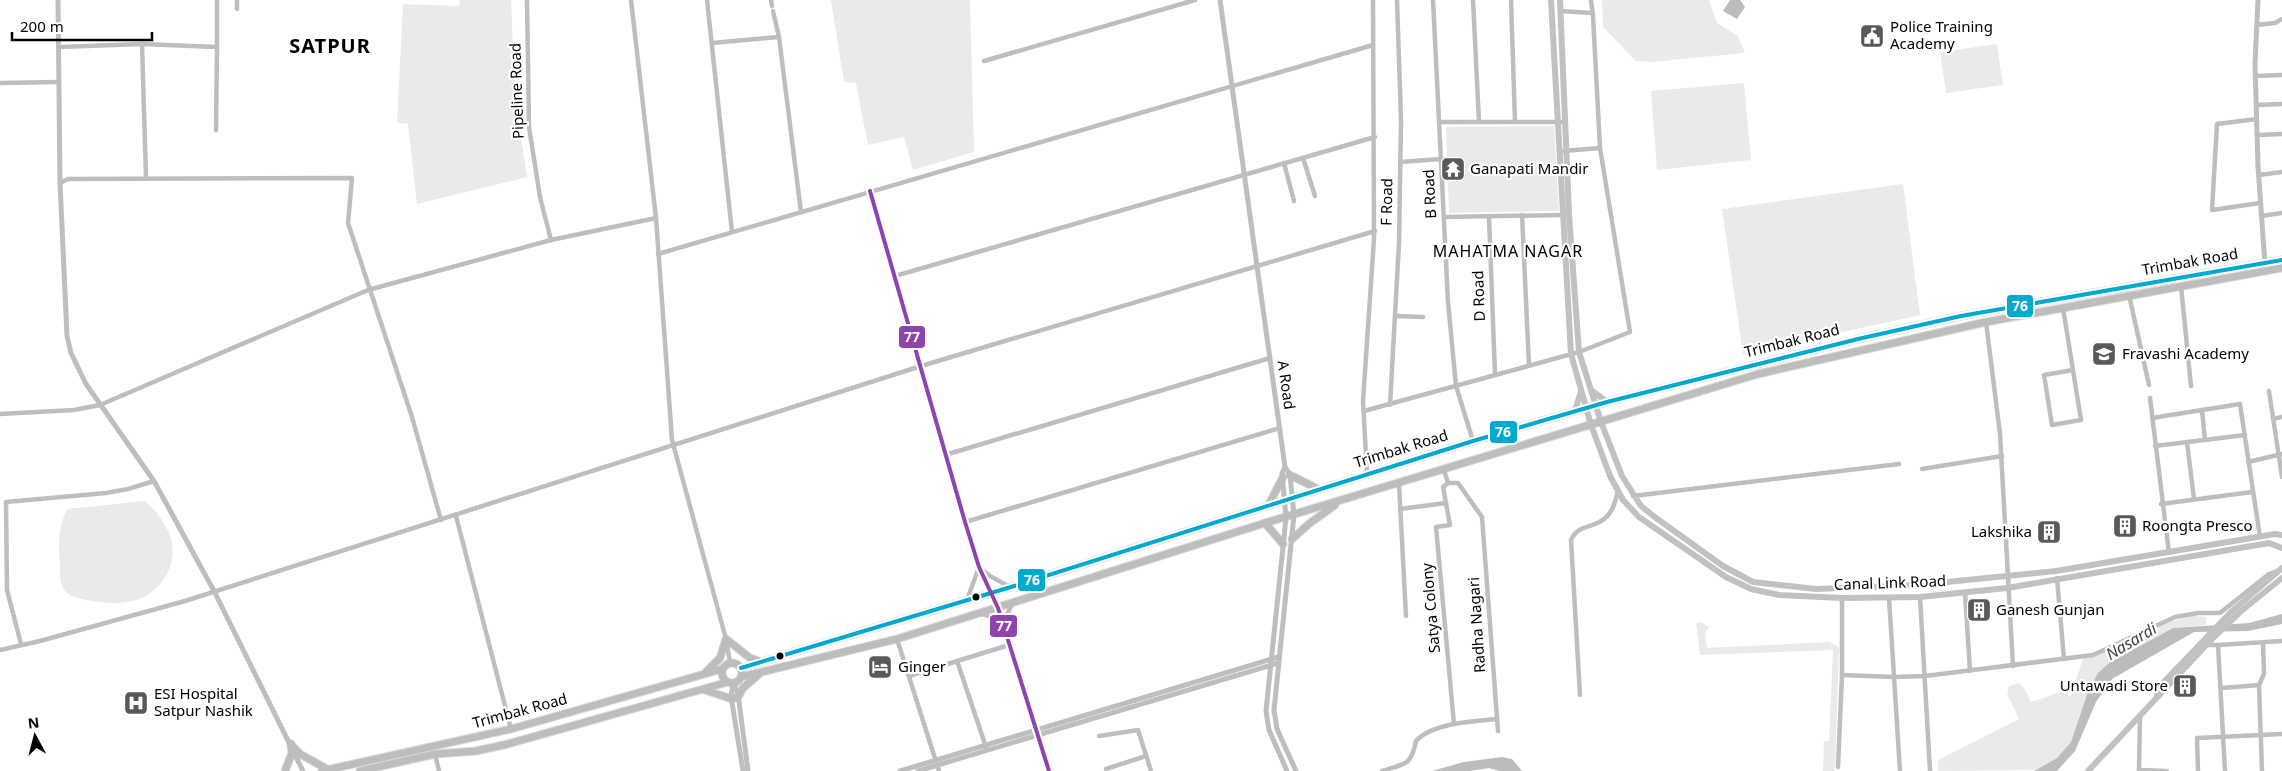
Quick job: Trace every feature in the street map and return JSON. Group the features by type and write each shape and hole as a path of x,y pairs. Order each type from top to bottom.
{"highway":[{"name":"Trimbak Road","path":"762,662 1011,587 1473,441 1607,402 1930,320 2282,260"},
{"name":"Trimbak Road","path":"742,677 897,639 1265,523 1758,374 1986,322 2282,268"},
{"path":"1268,506 1286,476 1318,489"},
{"path":"1292,539 1310,522 1343,500"},
{"path":"1265,523 1283,544"},
{"path":"704,674 720,658 726,639 750,658 762,662"},
{"path":"730,662 737,663 741,668 742,677 730,683 722,675 722,669 730,662"},
{"path":"741,668 762,662"},
{"name":"Trimbak Road","path":"325,770 511,729 722,669"},
{"path":"700,689 735,698 743,688 762,672"},
{"name":"Trimbak Road","path":"362,771 435,754 476,751 516,742 700,689 730,683"},
{"path":"291,744 300,754 325,770"},
{"path":"285,771 292,753 291,744"}],"main road":[{"path":"1551,0 1562,122"},
{"path":"1560,0 1562,122"},
{"name":"Canal Link Road","path":"1562,122 1567,151 1568,214 1579,352 1601,422 1622,476 1641,506 1723,566 1753,582 1816,589 1917,585 2056,571 2280,534"},
{"name":"Canal Link Road","path":"1562,122 1560,151 1562,215 1571,354 1591,425 1623,500 1640,517 1726,577 1751,590 1779,595 1842,598 1920,597 2007,588 2269,543 2282,548"},
{"path":"1575,411 1581,390"},
{"path":"1590,390 1607,402"},
{"path":"1606,432 1607,423 1612,418"},
{"path":"1580,428 1595,436"},
{"path":"2088,771 2157,696 2159,687 2204,643 2231,612 2265,580 2281,569"},
{"path":"2204,643 2212,639 2240,612 2282,578"}],"street":[{"path":"58,0 60,183 67,336 76,366 100,405 154,481 214,591 303,771"},
{"path":"216,130 217,0"},
{"path":"237,0 237,9"},
{"name":"Pipeline Road","path":"528,0 529,127 540,197 551,240"},
{"path":"631,0 656,218 674,446 726,639 730,662"},
{"path":"707,0 732,232"},
{"path":"771,0 779,37 801,212"},
{"path":"984,61 1195,0"},
{"name":"A Road","path":"1220,0 1286,476"},
{"path":"1367,474 1364,411 1374,231 1375,137 1372,0"},
{"name":"F Road","path":"1390,405 1399,244 1400,162 1397,0"},
{"name":"B Road","path":"1433,0 1448,302 1456,386 1473,441"},
{"path":"1474,0 1479,122"},
{"path":"1511,0 1515,122"},
{"path":"1364,411 1579,352 1630,332 1600,148 1590,0"},
{"path":"2251,5 2258,2 2256,105 2265,270"},
{"path":"1560,11 1592,13"},
{"path":"2257,25 2274,23 2282,19"},
{"path":"712,43 779,37"},
{"path":"59,47 142,44 217,47"},
{"path":"142,44 146,177"},
{"path":"658,254 1232,84 1373,45"},
{"path":"2256,76 2282,75"},
{"path":"0,83 59,82"},
{"path":"2256,105 2282,104"},
{"path":"2257,119 2217,124 2212,210 2260,203"},
{"path":"1439,122 1562,122"},
{"path":"2257,135 2282,134"},
{"path":"895,276 1375,137"},
{"path":"1560,151 1600,148"},
{"path":"1303,158 1315,196"},
{"path":"1400,162 1441,159"},
{"path":"1284,163 1294,201"},
{"path":"2259,175 2282,172"},
{"path":"60,183 68,179 146,177 352,178 348,223 412,417 441,520"},
{"path":"870,191 965,522 979,567 998,608 1049,771"},
{"path":"2261,216 2282,213"},
{"path":"1522,215 1529,365"},
{"path":"1444,216 1562,215"},
{"name":"D Road","path":"1489,216 1495,375"},
{"path":"0,414 74,410 100,405 371,289 551,240 656,218"},
{"path":"0,650 40,641 214,591 456,516 921,366 1257,268 1374,231"},
{"path":"2181,286 2191,386"},
{"path":"2129,296 2149,385"},
{"path":"2063,308 2073,370 2081,420 2052,425 2044,375 2073,370"},
{"path":"1395,316 1423,317"},
{"path":"1986,322 2002,456 2007,588 2013,666"},
{"path":"945,455 1270,358"},
{"path":"2269,392 2282,477"},
{"path":"2150,398 2168,553"},
{"path":"2152,418 2240,404 2260,537"},
{"path":"2202,410 2205,440"},
{"path":"2273,418 2282,416"},
{"path":"965,522 1280,428"},
{"path":"2155,446 2245,436"},
{"path":"2187,442 2194,499"},
{"path":"2248,462 2280,455"},
{"path":"1922,469 2002,456"},
{"path":"1633,496 1899,464"},
{"path":"1400,509 1446,503 1443,487 1448,483 1444,470"},
{"path":"1286,476 1294,515 1278,657 1275,719 1296,771"},
{"path":"21,644 7,590 6,502 106,493 154,481"},
{"name":"Radha Nagari","path":"1448,483 1458,484 1482,517 1498,731"},
{"path":"1399,484 1406,616"},
{"path":"1580,695 1571,540 1575,532 1581,528 1603,521 1613,509 1618,491"},
{"path":"2162,504 2252,492"},
{"path":"1287,771 1267,724 1266,702 1286,518 1290,499"},
{"name":"Satya Colony","path":"1446,503 1450,525 1436,527 1454,724"},
{"path":"456,516 511,729"},
{"path":"979,567 990,576 1011,587"},
{"path":"967,600 979,567"},
{"path":"2056,571 2064,660"},
{"path":"1842,675 1925,676 2093,655 2155,624 2175,617 2198,613 2218,614 2265,580"},
{"path":"1964,592 1970,671"},
{"path":"1920,597 1930,771"},
{"path":"1838,767 1842,675 1842,598"},
{"path":"1890,598 1900,771"},
{"path":"1005,635 1004,623 1013,603"},
{"path":"979,614 986,614 993,618 1005,635"},
{"path":"897,639 937,765"},
{"path":"2204,643 2218,645 2282,641"},
{"path":"2262,771 2259,685 2264,674 2263,643"},
{"path":"909,676 1009,645"},
{"path":"2218,645 2222,688 2225,771"},
{"path":"918,771 1036,728 1278,657"},
{"path":"957,661 986,747"},
{"path":"986,747 1038,735 1278,663"},
{"path":"730,683 735,698 748,771"},
{"path":"2222,688 2259,685"},
{"path":"735,698 742,771"},
{"path":"2140,714 2139,770 2166,771"},
{"path":"1382,771 1408,761 1414,756 1416,741 1420,737 1454,724 1497,719"},
{"path":"1099,736 1138,730 1151,771"},
{"path":"2198,771 2197,738 2282,734"},
{"path":"435,754 439,771"},
{"path":"1106,769 1146,756"},
{"path":"900,771 937,765"}],"shaded area":[{"path":"460,0 511,0 515,98 527,177 417,204 408,124 397,123 403,4 459,6"},
{"path":"831,0 970,0 974,152 913,170 904,137 868,145 856,83 844,82"},
{"path":"1602,0 1709,0 1717,23 1738,36 1745,53 1652,62 1636,61 1603,27"},
{"path":"1730,0 1740,0 1745,7 1737,19 1723,11"},
{"path":"1997,44 2003,85 1946,93 1940,52"},
{"path":"1744,83 1751,160 1657,170 1651,91"},
{"path":"1554,126 1559,211 1449,213 1446,127"},
{"path":"1903,184 1920,315 1743,354 1722,209"},
{"path":"144,501 154,509 164,523 171,537 173,548 169,569 158,587 139,599 119,603 86,600 67,593 63,588 61,578 59,544 62,521 68,509"},
{"path":"2282,614 2282,624 2248,631 2194,632 2112,679 2096,702 2075,751 2057,771 2034,771 2057,758 2071,742 2088,692 2098,673 2109,663 2173,628 2249,623"},
{"path":"2193,616 2206,617 2206,625 2173,628 2109,663 2098,673 2071,742 2057,758 2035,770 1938,771 1938,760 2019,719 2007,694 2009,686 2019,683 2025,689 2031,702 2066,690 2070,698 2083,659 2169,622"},
{"path":"1701,622 1709,627 1705,634 1707,648 1829,642 1839,647 1835,771 1823,771 1824,741 1829,741 1833,650 1700,655 1696,623"},
{"path":"1502,757 1512,759 1522,771 1499,771 1489,768 1469,771 1432,771 1464,762"}],"transit line":[{"name":"77","path":"870,191 965,522 979,567 998,608 1049,771"},
{"name":"76","path":"741,668 1011,587 1473,441 1607,402 1858,339 1961,316 2282,260"}],"place":[{"name":"Police Training Academy","path":"1872,36"},
{"name":"Ganapati Mandir","path":"1453,169"},
{"name":"Fravashi Academy","path":"2104,354"},
{"name":"Roongta Presco","path":"2125,526"},
{"name":"Lakshika","path":"2049,532"},
{"name":"Ganesh Gunjan","path":"1979,610"},
{"name":"Ginger","path":"880,667"},
{"name":"Untawadi Store","path":"2185,686"},
{"name":"ESI Hospital Satpur Nashik","path":"136,703"}],"district":[{"name":"SATPUR","path":"330,46"},
{"name":"MAHATMA NAGAR","path":"1508,251"}],"water label":[{"name":"Nasardi","path":"2131,641"}]}
